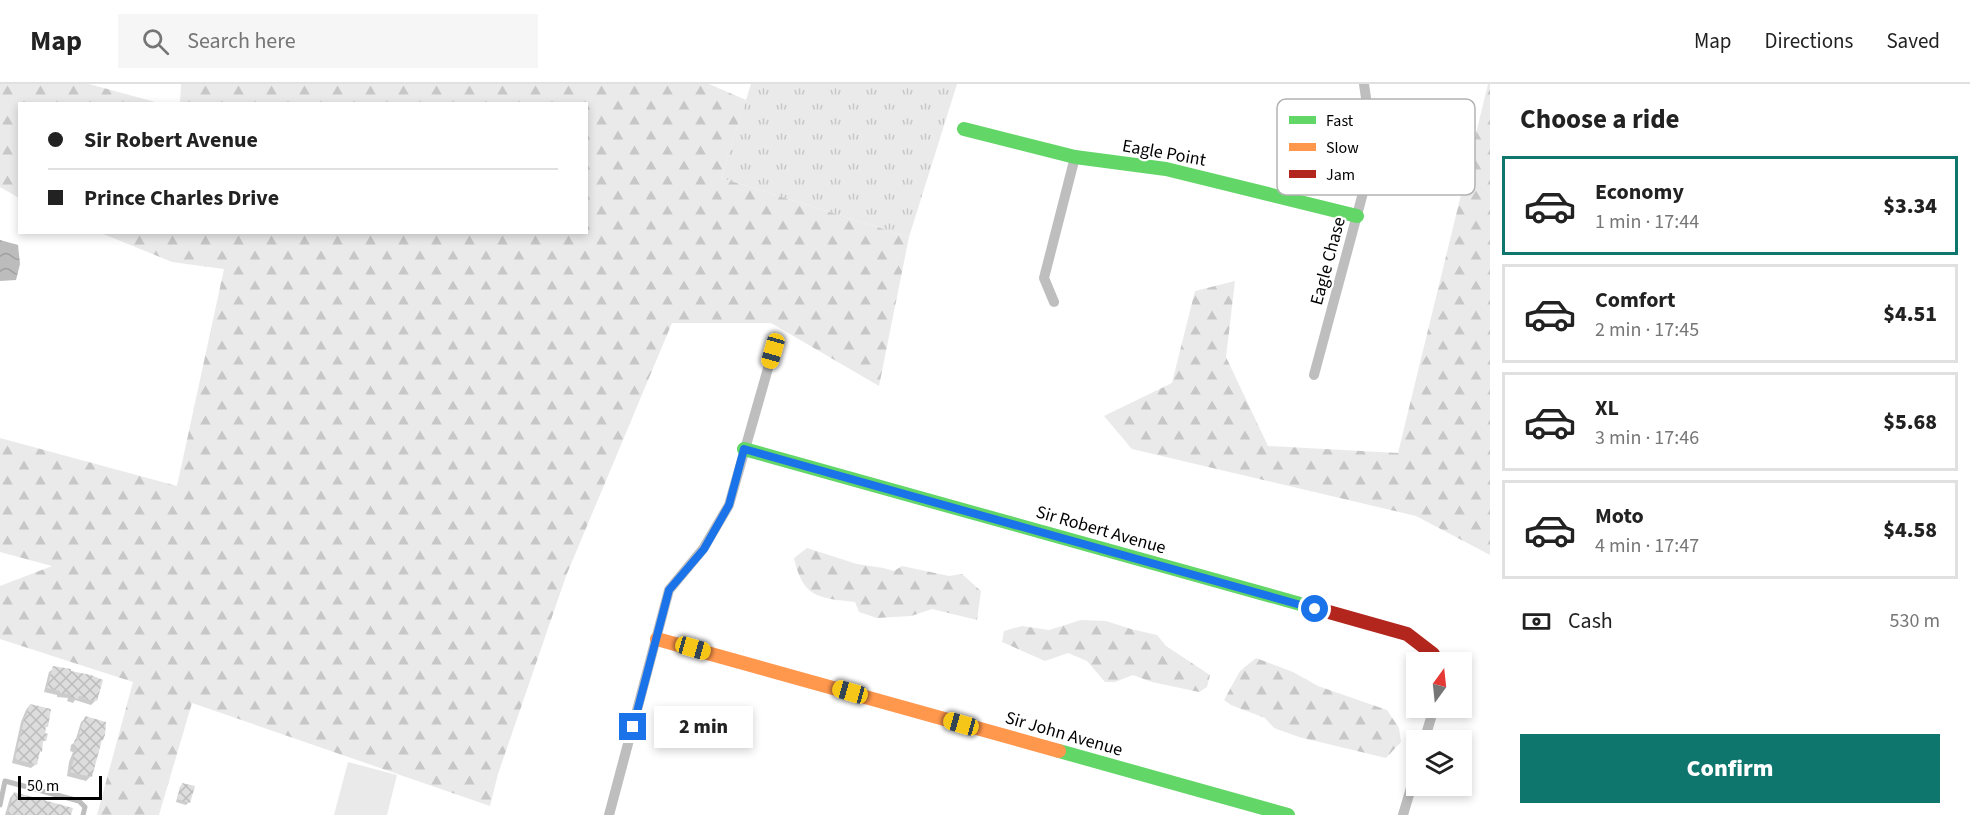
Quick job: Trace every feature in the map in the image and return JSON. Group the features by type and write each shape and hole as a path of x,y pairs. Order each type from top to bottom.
{"street":[{"name":"Eagle Chase","path":"1364,84 1366,99"},
{"name":"Eagle Point","path":"964,129 1075,157 1166,169 1357,216"},
{"path":"1054,302 1044,278 1075,157"},
{"name":"Eagle Chase","path":"1314,375 1363,195"},
{"path":"609,815 669,590 704,549 729,505 773,351"},
{"name":"Sir Robert Avenue","path":"744,449 1407,634 1430,652"},
{"name":"Sir John Avenue","path":"657,639 1288,815"},
{"path":"1403,815 1409,796"}],"lane":[{"path":"0,805 5,781 79,801 85,807 83,815"}],"green space":[{"path":"0,84 89,84 155,102 18,102 18,197 0,187"},
{"path":"181,84 709,84 746,100 721,178 909,237 879,386 771,323 672,323 566,576 498,774 490,806 192,703 159,815 97,815 133,682 0,639 0,586 52,566 0,552 0,438 177,486 224,269 172,262 103,234 588,234 588,102 180,102"},
{"path":"751,84 957,84 909,237 721,178"},
{"path":"1488,84 1490,84 1490,555 1416,516 1132,449 1104,416 1172,383 1195,291 1235,281 1226,357 1268,446 1398,453 1461,195 1475,195 1475,137"},
{"path":"807,548 857,564 894,571 902,566 949,576 962,574 981,591 977,620 932,609 911,616 877,618 859,612 855,602 822,597 814,593 802,581 794,558"},
{"path":"1081,620 1106,621 1157,635 1166,646 1210,675 1207,687 1199,692 1152,682 1133,675 1115,682 1105,682 1087,661 1068,653 1045,661 1002,642 1004,631 1022,626 1049,630"},
{"path":"1256,658 1293,672 1318,686 1387,710 1399,728 1401,742 1386,758 1299,737 1274,728 1265,718 1231,705 1224,700 1240,671"},
{"path":"348,762 397,775 387,815 334,815"}],"water":[{"path":"0,240 18,245 20,264 16,280 0,281"}],"building":[{"path":"53,666 71,669 71,671 103,680 97,701 79,696 78,699 70,697 71,694 47,688"},
{"path":"30,704 51,709 45,733 48,734 46,741 43,740 42,752 40,751 37,765 15,759"},
{"path":"85,716 106,722 105,735 92,777 70,772 74,759 72,758 77,748 73,747 75,739 79,740"},
{"path":"182,783 195,786 190,803 177,799"},
{"path":"14,792 73,808 71,815 8,813"}],"traffic: fast":[{"path":"964,129 1075,157 1166,169 1357,216"},
{"path":"744,449 1311,607"},
{"path":"1059,751 1288,815"}],"traffic: slow":[{"path":"657,639 1059,751"}],"traffic: jam":[{"path":"1311,607 1407,634 1430,652"}],"route":[{"path":"633,727 669,590 704,549 729,505 744,449 1315,609"}]}
